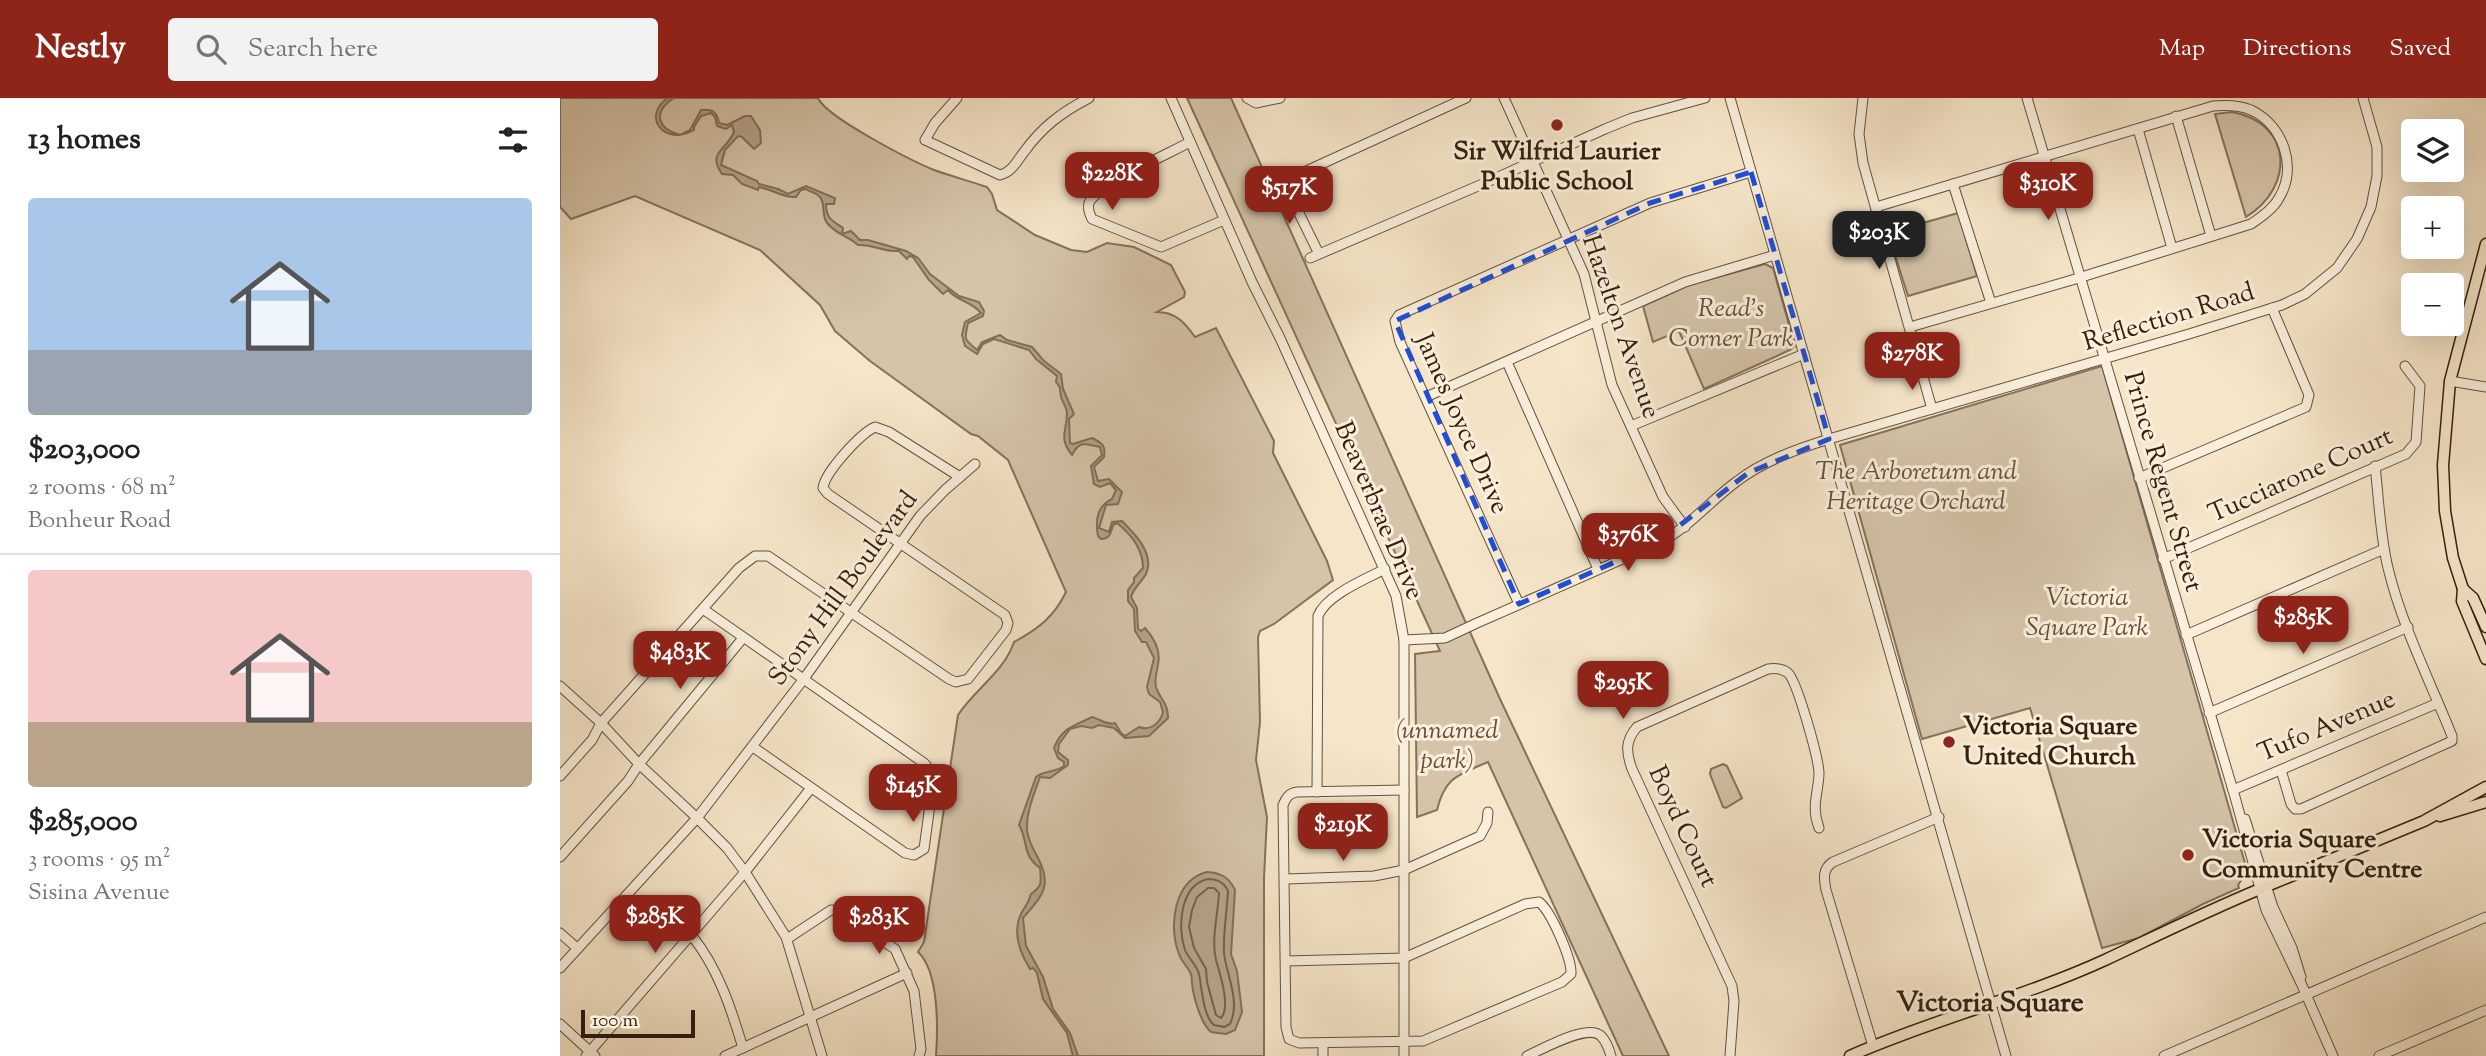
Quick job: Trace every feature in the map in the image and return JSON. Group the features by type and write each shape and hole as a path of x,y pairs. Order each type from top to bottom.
{"main road":[{"path":"2486,244 2450,381 2443,465 2445,511 2453,558 2463,589 2462,601 2486,659"},
{"path":"2463,589 2473,598 2486,627"},
{"path":"2424,821 2486,787"},
{"path":"1850,1056 1911,1030 2105,960 2263,887 2424,821 2486,802"}],"street":[{"path":"957,98 935,123 925,140 1000,175 1009,172 1038,132 1073,106 1089,98"},
{"name":"Beaverbrae Drive","path":"1171,98 1396,596 1404,640 1404,1056"},
{"path":"1247,98 1255,103 1280,98"},
{"path":"1466,98 1293,177 1288,186 1291,197 1315,256 1632,118 1705,98"},
{"name":"Hazelton Avenue","path":"1504,98 1584,274 1611,380 1663,497 1685,527"},
{"path":"1730,98 2006,1056"},
{"path":"1863,98 1859,134 1861,153 1932,409"},
{"name":"Prince Regent Street","path":"2027,98 2209,713 2234,793 2250,832 2263,887 2299,968 2301,983 2333,1056"},
{"name":"Reflection Road","path":"1404,640 1453,636 1659,543 1685,527 1748,473 1781,456 1829,439 2104,360 2272,308 2305,294 2337,268 2357,239 2371,207 2377,176 2377,146 2363,98"},
{"path":"1876,207 2213,106 2229,105 2250,110 2267,121 2285,148 2288,164 2286,181 2279,198 2264,215 2251,223 1910,327"},
{"path":"2176,116 2211,236"},
{"path":"2138,129 2172,248"},
{"path":"1190,142 1107,186 1090,201 1088,211 1092,219 1161,247 1224,220"},
{"path":"1568,239 1650,203 1751,172"},
{"path":"1954,184 1991,303"},
{"name":"James Joyce Drive","path":"1519,604 1394,326 1399,316 1568,239"},
{"path":"1426,397 1685,282 1775,255"},
{"path":"2139,478 2306,407 2309,395 2272,308"},
{"path":"1631,426 1804,354"},
{"path":"1507,362 1598,569"},
{"name":"Tucciarone Court","path":"2163,559 2406,454 2416,442 2420,386 2406,366"},
{"path":"2450,381 2486,387"},
{"path":"560,776 592,740 601,723 739,568 751,558 765,555 956,682 968,679 1006,629 1008,624 1000,611 823,488 827,475 871,428 881,428 960,477"},
{"name":"Stony Hill Boulevard","path":"560,968 697,818 754,747 920,516 975,464"},
{"path":"2281,770 2295,809 2452,741 2408,627 2384,550 2375,466"},
{"path":"2186,635 2384,550"},
{"path":"1317,792 1318,616 1330,601 1385,569"},
{"path":"703,610 924,763 934,775 924,849 914,855 905,853 754,747"},
{"path":"2209,713 2408,627"},
{"path":"560,858 628,781 639,764 744,638"},
{"name":"Boyd Court","path":"1730,1056 1734,1001 1732,986 1628,758 1626,750 1630,735 1637,727 1768,669 1775,667 1786,671 1791,675 1800,700 1818,763 1814,808 1819,828"},
{"path":"560,686 727,848 745,872 787,939 822,1056"},
{"name":"Tufo Avenue","path":"2234,793 2438,703"},
{"path":"560,1024 591,1054 745,872 811,788"},
{"path":"1286,961 1404,958 1525,904 1539,902 1548,913 1572,968 1571,974 1562,982 1430,1040 1404,1043 1323,1043 1293,1042 1288,1037 1286,961 1286,880 1283,805 1292,793 1404,790"},
{"path":"1286,880 1374,876 1404,870 1480,836 1487,823 1488,813"},
{"path":"1873,1046 1824,876 1828,866 1939,817"},
{"path":"787,939 831,909 895,949 914,991 921,1049 919,1056"},
{"path":"2164,1056 2486,917"},
{"path":"560,933 577,948"},
{"path":"691,936 707,954 724,990 743,1048"},
{"path":"725,1056 907,973"},
{"path":"2379,1056 2486,1010"},
{"path":"1527,1056 1595,1031 1604,1039 1611,1056"},
{"path":"1323,1043 1323,1056"}],"highlighted area":[{"path":"1751,172 1829,439 1748,473 1654,545 1519,604 1395,321 1650,203"}],"green space":[{"path":"560,98 818,98 836,116 890,148 934,170 987,187 997,210 1035,235 1071,250 1087,252 1107,243 1134,247 1171,265 1185,292 1184,297 1157,312 1179,319 1195,337 1216,328 1274,441 1273,453 1327,561 1333,580 1274,624 1260,631 1258,637 1260,722 1256,760 1267,817 1264,878 1264,1056 936,1056 936,1001 930,972 918,952 924,942 958,715 1003,662 1014,642 1045,622 1066,592 1008,460 870,361 835,331 820,305 760,250 635,196 571,219 560,207"},
{"name":"(unnamed park)","path":"1187,98 1231,98 1500,699 1669,1056 1623,1056 1488,762 1454,778 1444,790 1437,810 1417,817 1415,654 1440,651"},
{"path":"2232,112 2252,118 2267,129 2276,142 2280,157 2279,173 2273,189 2262,204 2246,217 2215,114"},
{"path":"1958,213 1977,276 1908,296 1888,233"},
{"name":"Read's Corner Park","path":"1765,264 1773,268 1795,346 1704,389 1679,331 1653,342 1643,306 1689,285"},
{"name":"Victoria Square Park","path":"2102,366 2249,877 2242,879 2239,888 2139,938 2102,948 2030,708 1922,739 1840,445"},
{"path":"1723,764 1727,766 1742,798 1726,808 1723,807 1710,774 1711,769"}],"water":[{"path":"668,98 674,98 663,108 660,119 666,128 679,134 665,132 656,121 660,105"},
{"path":"701,110 714,112 719,123 727,125 745,116 751,116 760,130 761,143 754,149 738,136 725,150 721,165 759,184 788,194 806,186 835,198 834,204 826,204 826,209 831,219 843,228 842,234 851,231 860,240 906,251 918,258 930,274 959,296 979,302 984,311 983,316 968,323 967,341 977,350 982,342 1000,335 1007,340 1032,347 1061,374 1063,389 1074,414 1069,419 1070,443 1092,438 1104,447 1104,457 1094,467 1098,481 1109,479 1122,492 1118,504 1106,505 1099,528 1109,532 1112,522 1122,521 1138,538 1146,552 1146,574 1131,597 1137,608 1138,629 1141,631 1145,628 1158,650 1155,684 1167,708 1168,718 1149,736 1125,738 1114,728 1099,725 1070,729 1059,744 1058,752 1068,760 1068,765 1050,778 1040,777 1031,804 1028,833 1042,866 1045,882 1036,903 1023,918 1026,946 1043,977 1053,1009 1070,1033 1078,1056 1073,1056 1067,1033 1043,999 1037,973 1033,968 1030,969 1018,943 1018,921 1041,880 1040,868 1030,858 1019,825 1036,777 1064,766 1054,748 1065,731 1092,717 1115,723 1125,736 1139,727 1154,725 1163,712 1160,702 1149,694 1147,687 1154,658 1146,642 1142,642 1135,631 1134,609 1128,601 1128,590 1143,568 1139,549 1117,523 1106,538 1101,539 1098,536 1098,514 1103,505 1112,499 1116,490 1110,483 1100,487 1094,484 1091,466 1102,455 1100,447 1083,444 1077,447 1072,455 1064,439 1067,411 1056,382 1057,376 1029,350 994,339 983,344 977,354 965,346 962,335 965,322 981,313 948,290 943,294 913,257 909,256 907,259 899,251 858,245 839,233 825,220 820,197 806,189 801,190 796,197 787,196 759,187 758,190 742,184 733,175 722,174 716,161 717,156 734,132 732,125 726,129 717,126 711,113 701,116 694,130 681,134 690,130"},
{"path":"1207,872 1224,876 1235,890 1231,954 1237,971 1242,1012 1235,1030 1226,1034 1211,1032 1204,1023 1196,1002 1191,975 1180,957 1174,930 1176,905 1181,894 1187,884"}],"place":[{"name":"Sir Wilfrid Laurier Public School","path":"1557,125"},
{"name":"Victoria Square United Church","path":"1949,742"},
{"name":"Victoria Square Community Centre","path":"2188,855"}],"district":[{"name":"Victoria Square","path":"1990,1004"}],"park label":[{"name":"The Arboretum and Heritage Orchard","path":"1916,487"}]}
